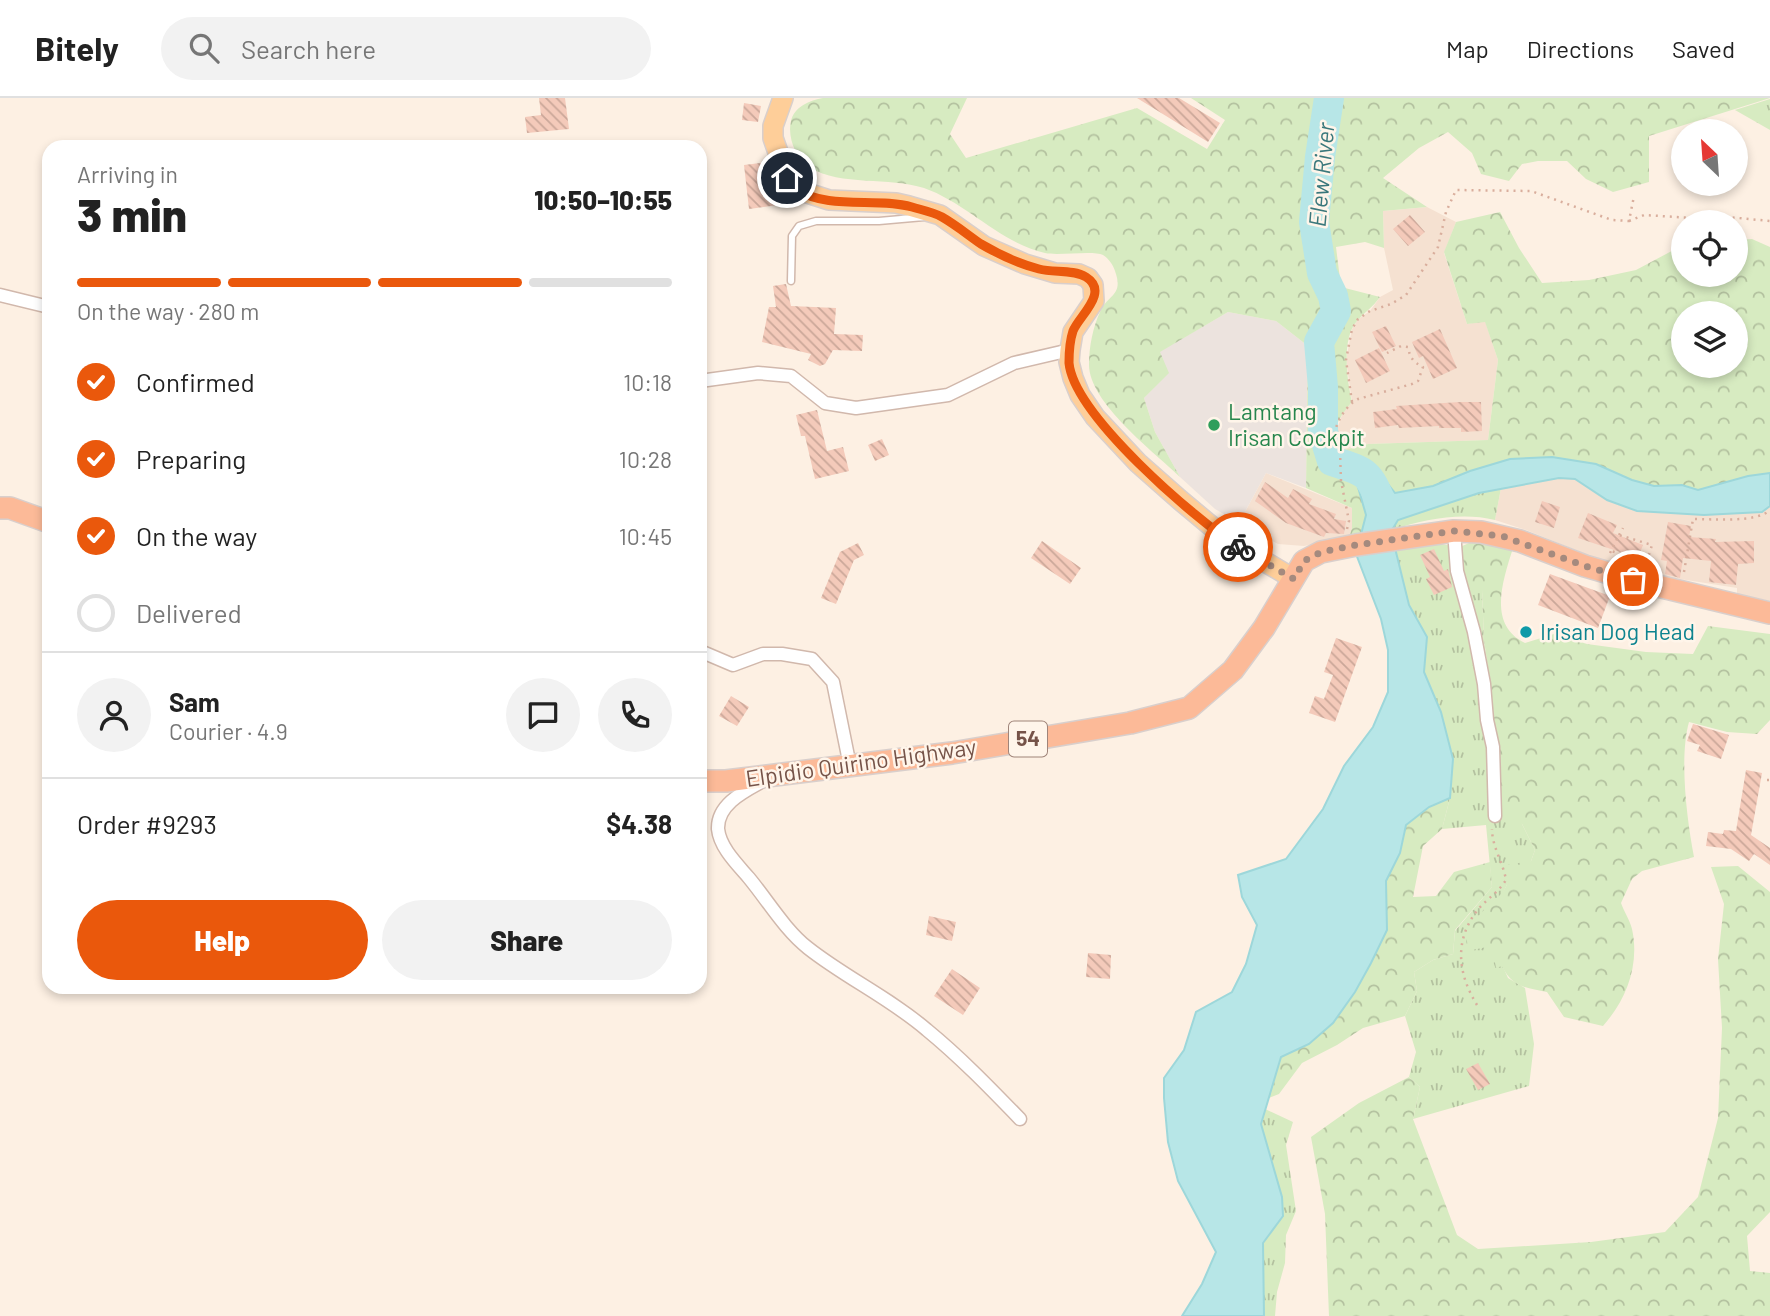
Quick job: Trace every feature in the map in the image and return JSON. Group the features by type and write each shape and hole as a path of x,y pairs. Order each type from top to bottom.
{"highway":[{"path":"0,508 42,520"},
{"name":"Elpidio Quirino Highway","path":"707,781 850,766 1096,729 1189,708 1233,670 1264,628 1304,561 1351,539 1406,537 1454,531 1502,536 1609,573 1770,613"}],"main road":[{"path":"783,98 773,126 773,138 787,178 798,190 829,200 895,203 940,215 984,246 1025,264 1088,278 1093,285 1094,301 1073,332 1069,362 1080,394 1095,416 1138,463 1228,540 1294,579"}],"street":[{"path":"0,295 42,305"},
{"path":"707,380 758,373 791,376 825,403 856,408 948,395 1014,363 1070,350"},
{"path":"1454,531 1457,570 1474,632 1484,684 1487,720 1493,747 1495,816"},
{"path":"707,655 733,665 763,654 812,659 833,682 850,766"},
{"path":"774,775 741,793 723,812 718,832 734,860 805,946 925,1028 1020,1119"}],"lane":[{"path":"791,281 792,236 799,226 816,221 879,221 940,215"}],"path":[{"path":"1352,402 1346,360 1352,329 1358,319 1370,311 1391,304 1406,295 1438,247 1446,212 1457,190 1531,191 1612,220 1629,221 1644,215 1692,218 1717,215 1770,221"},
{"path":"1629,221 1634,196"},
{"path":"1351,539 1341,481 1340,451 1333,441 1343,412 1352,402 1418,381 1423,367 1414,363 1408,347 1401,346 1387,353"},
{"path":"1682,582 1693,519 1764,516 1770,510"},
{"path":"1613,546 1623,528"},
{"path":"1611,551 1647,561 1652,545 1619,535"},
{"path":"1477,1005 1464,976 1460,945 1462,933 1478,910 1506,880 1504,866 1495,849 1491,832 1495,816"}],"shaded area":[{"path":"1427,207 1456,222 1444,253 1467,324 1485,321 1498,360 1488,440 1368,444 1340,451 1333,441 1343,412 1352,402 1346,360 1352,329 1380,297 1393,290 1384,248 1383,211"},
{"path":"1228,312 1276,321 1308,346 1306,488 1266,473 1239,523 1215,509 1180,477 1155,432 1144,398 1168,373 1159,352"},
{"path":"1266,473 1352,508 1349,537 1304,546 1278,544 1239,523"},
{"path":"1559,478 1575,479 1607,500 1637,511 1704,515 1761,512 1770,506 1770,601 1737,594 1737,588 1661,576 1598,559 1495,520 1501,488"}],"green space":[{"path":"823,98 967,98 950,134 966,158 1137,108 1207,149 1225,120 1191,98 1770,98 1703,119 1671,119 1671,129 1649,136 1649,182 1613,192 1586,179 1567,161 1522,164 1509,181 1481,174 1472,153 1448,132 1419,148 1383,178 1427,207 1383,211 1384,248 1365,242 1336,247 1341,287 1380,297 1357,321 1349,338 1347,371 1352,402 1336,426 1334,440 1340,451 1368,444 1488,440 1498,360 1485,322 1467,324 1444,252 1456,222 1500,212 1542,283 1589,280 1636,270 1671,251 1671,287 1748,287 1748,239 1770,247 1770,473 1748,476 1698,490 1682,485 1654,486 1632,480 1596,464 1470,471 1433,486 1395,493 1358,487 1366,515 1361,534 1349,537 1352,508 1306,488 1308,346 1276,321 1228,312 1160,352 1169,373 1144,398 1155,432 1180,477 1110,410 1092,379 1089,358 1093,331 1103,306 1118,285 1114,269 1107,258 1084,253 1051,254 1029,248 998,232 955,203 924,188 836,177 810,168 797,153 790,127 793,116 808,102"},
{"path":"1770,99 1770,130 1735,110"},
{"path":"1501,488 1495,520 1444,518 1392,530 1398,520"},
{"path":"1476,540 1513,548 1502,587 1502,613 1513,635 1525,643 1554,634 1587,644 1646,652 1693,654 1708,626 1770,634 1770,720 1757,734 1727,732 1689,722 1684,771 1694,857 1642,871 1632,879 1621,903 1632,929 1632,969 1618,1005 1603,1026 1564,1017 1547,992 1526,988 1515,982 1502,966 1496,968 1492,946 1467,951 1466,936 1480,915 1506,887 1507,865 1531,861 1535,850 1522,824 1510,819 1500,791 1484,640 1482,590 1469,589 1461,571 1460,547"},
{"path":"1426,542 1460,547 1482,590 1484,640 1491,699 1522,824 1535,850 1531,861 1510,878 1503,893 1480,915 1508,978 1525,988 1534,1044 1529,1086 1413,1119 1420,1087 1409,1077 1416,1052 1405,1016 1417,991 1414,972 1433,960 1453,954 1455,931 1492,887 1486,825 1442,829 1450,798 1441,712 1424,672 1427,637 1409,605 1395,548"},
{"path":"1450,798 1442,829 1423,846 1413,897 1436,896 1454,872 1490,862 1492,887 1455,930 1453,954 1433,960 1414,972 1417,991 1405,1016 1363,1028 1302,1063 1279,1094 1269,1098 1281,1057 1309,1044 1333,1023 1371,963 1387,930 1386,881 1400,853 1406,825 1429,807"},
{"path":"1738,866 1770,892 1770,1212 1747,1236 1750,1271 1770,1273 1770,1316 1329,1316 1325,1214 1311,1137 1359,1103 1409,1077 1420,1087 1413,1119 1457,1235 1478,1249 1591,1242 1665,1232 1698,1197 1718,1118 1722,1028 1718,959 1724,904 1711,867"},
{"path":"1265,1109 1293,1122 1286,1145 1296,1211 1286,1235 1285,1263 1277,1292 1275,1316 1264,1316 1263,1243 1283,1216 1282,1197 1260,1124"}],"water":[{"path":"1552,457 1596,464 1632,480 1654,486 1682,485 1698,490 1748,476 1770,473 1770,506 1762,512 1704,515 1637,511 1607,500 1575,479 1559,478 1479,493 1398,520 1392,530 1395,548 1409,605 1427,637 1424,672 1441,712 1453,759 1450,798 1429,807 1406,825 1400,853 1386,881 1387,930 1355,992 1333,1023 1309,1044 1281,1057 1261,1124 1282,1197 1283,1216 1263,1243 1264,1316 1182,1316 1202,1284 1216,1252 1178,1181 1168,1142 1164,1078 1184,1050 1196,1012 1232,992 1246,964 1257,925 1242,897 1238,875 1286,859 1323,809 1344,766 1373,727 1388,692 1388,650 1381,619 1356,554 1366,515 1358,487 1380,474 1395,493 1433,486 1510,459"}],"building":[{"path":"539,98 565,98 569,129 527,133 525,117 541,115"},
{"path":"1137,98 1179,98 1220,123 1208,142"},
{"path":"744,103 761,106 758,122 742,120"},
{"path":"768,162 776,182 778,205 749,209 744,165"},
{"path":"1410,215 1425,232 1408,246 1393,229"},
{"path":"786,284 791,306 836,308 834,334 863,335 862,351 833,350 825,364 820,366 808,360 811,354 762,342 769,307 776,307 773,286"},
{"path":"1386,326 1396,346 1382,352 1372,332"},
{"path":"1440,329 1457,368 1433,379 1423,356 1419,358 1412,342"},
{"path":"1379,348 1390,371 1366,383 1355,360"},
{"path":"1481,402 1482,431 1461,432 1461,428 1439,426 1399,428 1398,425 1375,428 1373,412 1397,409 1396,406"},
{"path":"817,410 827,451 843,447 849,471 815,479 805,436 801,436 796,415"},
{"path":"882,439 889,455 875,461 868,445"},
{"path":"1265,482 1288,498 1293,489 1312,499 1309,504 1336,514 1334,519 1346,521 1344,534 1326,533 1324,537 1286,523 1255,501"},
{"path":"1542,501 1560,507 1554,528 1535,522"},
{"path":"1588,513 1617,525 1613,533 1643,545 1638,558 1578,538"},
{"path":"1668,522 1691,526 1689,537 1716,539 1715,542 1754,541 1754,563 1738,564 1736,585 1709,582 1711,561 1683,558 1680,578 1665,574 1667,561 1661,560"},
{"path":"1042,541 1081,568 1070,584 1031,558"},
{"path":"858,543 864,555 854,560 836,604 821,598 840,552"},
{"path":"1434,549 1444,571 1448,569 1452,587 1434,595 1426,579 1430,577 1420,555"},
{"path":"1550,574 1610,596 1598,628 1538,605"},
{"path":"1336,638 1362,647 1335,722 1309,713 1315,696 1324,699 1333,675 1324,672"},
{"path":"731,696 749,707 737,726 719,716"},
{"path":"1693,724 1729,735 1721,759 1697,751 1700,745 1687,741"},
{"path":"1746,770 1762,773 1751,835 1770,848 1770,865 1754,854 1749,861 1731,849 1706,846 1708,832 1723,834 1724,830 1736,831"},
{"path":"929,916 956,922 952,941 926,935"},
{"path":"1088,953 1111,955 1110,979 1086,977"},
{"path":"952,969 980,988 963,1015 934,996"},
{"path":"1478,1063 1490,1084 1478,1090 1466,1069"}],"waterway":[{"name":"Elew River","path":"1329,98 1314,222 1322,273 1333,296 1336,311 1319,342 1323,432 1332,461 1354,468 1366,476 1384,509"}],"way so far":[{"path":"1238,547 1294,579 1304,561 1321,552 1430,534 1480,532 1520,541 1585,566 1633,580"}],"place":[{"name":"Lamtang Irisan Cockpit","path":"1214,425"},
{"name":"Irisan Dog Head","path":"1526,632"}],"route":[{"path":"787,178 798,190 816,197 895,203 940,215 984,246 1025,264 1088,278 1095,292 1094,301 1073,332 1069,362 1080,394 1095,416 1138,463 1238,547"}]}
